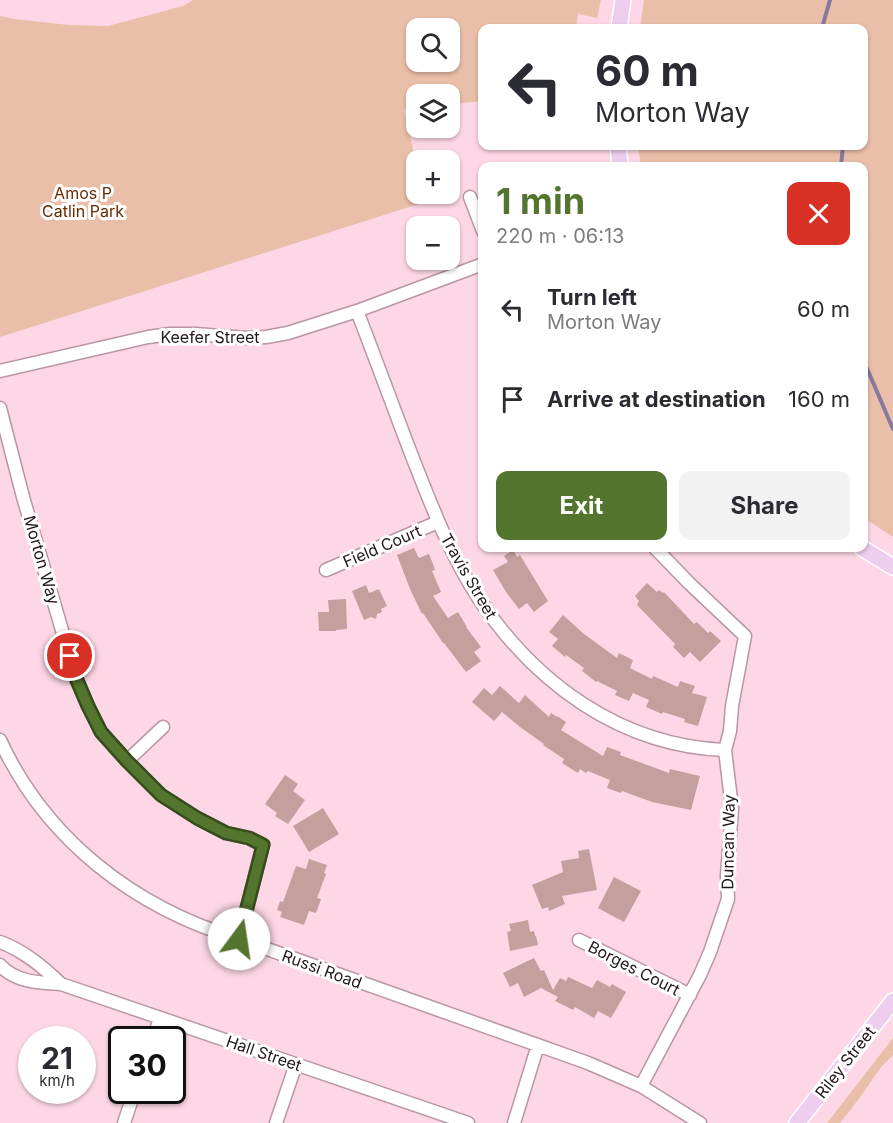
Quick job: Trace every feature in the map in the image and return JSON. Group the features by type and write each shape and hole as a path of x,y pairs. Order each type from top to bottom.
{"main road":[{"path":"620,24 623,0"},
{"path":"868,552 893,567"},
{"name":"Riley Street","path":"797,1123 893,1001"}],"street":[{"path":"470,197 478,218"},
{"name":"Keefer Street","path":"0,371 170,334 246,338 288,333 478,266"},
{"name":"Travis Street","path":"357,310 438,522 478,597 515,646 564,692 621,726 648,737 680,745 706,750 725,750"},
{"name":"Morton Way","path":"0,408 23,497 76,678 101,732 161,795 226,833 249,838 263,845 239,939"},
{"name":"Field Court","path":"326,570 438,522"},
{"name":"Duncan Way","path":"641,1086 690,995 710,952 728,899 732,808 725,750 745,636 659,552"},
{"path":"127,761 163,727"},
{"name":"Russi Road","path":"0,740 33,797 54,824 103,870 156,905 210,931 239,939 588,1063 641,1086 700,1123"},
{"name":"Borges Court","path":"579,940 690,995"},
{"name":"Hall Street","path":"0,942 40,964 61,984"},
{"name":"Hall Street","path":"0,965 6,972 33,983 61,984 468,1123"},
{"path":"157,1026 160,1018"},
{"path":"514,1123 538,1045"},
{"path":"276,1123 296,1064"},
{"path":"124,1123 130,1104"}],"green space":[{"name":"Amos P Catlin Park","path":"193,0 601,0 597,18 578,14 577,24 478,24 478,101 460,103 460,84 406,84 406,108 404,110 406,138 410,138 413,150 406,150 406,204 419,204 0,337 0,16 69,25 108,26 183,6"},
{"path":"644,0 893,0 893,537 868,521 868,162 640,162 639,150 868,150 868,24 641,24"},
{"path":"893,1038 893,1055 881,1067 840,1123 827,1123"}],"building":[{"path":"414,548 419,558 429,554 433,564 435,570 432,571 441,592 433,596 448,618 458,612 481,647 474,652 481,661 466,672 422,614 410,589 397,555"},
{"path":"510,552 514,552 517,557 520,555 548,601 534,612 527,603 519,609 493,570 508,562 504,556"},
{"path":"647,583 657,592 659,590 664,592 694,624 697,622 721,641 700,662 690,652 684,658 673,647 675,644 637,605 639,601 635,596"},
{"path":"366,585 369,593 379,589 387,606 381,609 382,612 377,614 376,619 371,617 364,620 352,591"},
{"path":"346,599 347,629 319,631 318,612 329,612 328,600"},
{"path":"563,615 617,658 619,653 633,660 630,668 652,679 653,676 678,687 680,681 695,686 692,693 707,697 698,726 684,722 685,719 663,712 662,714 646,707 649,700 633,693 629,701 615,695 617,691 596,682 582,671 584,668 552,646 558,639 549,632"},
{"path":"500,686 519,703 525,695 549,717 551,713 566,722 561,730 603,756 607,747 621,752 620,755 669,773 670,769 700,776 691,810 652,802 607,788 610,780 580,769 578,773 562,763 564,759 502,712 494,721 472,702 484,688 492,695"},
{"path":"285,775 298,784 293,791 305,800 288,824 275,816 277,813 265,804"},
{"path":"323,808 339,834 309,852 293,826"},
{"path":"589,849 597,890 562,896 565,904 549,911 548,907 542,909 532,885 563,872 561,861 579,858 578,851"},
{"path":"309,859 327,865 317,898 321,899 316,913 309,911 304,925 280,917 282,912 277,910 280,901 283,902 296,866 306,869"},
{"path":"614,877 641,891 624,922 598,908"},
{"path":"528,920 530,932 534,931 538,945 510,951 507,932 511,931 509,924"},
{"path":"534,958 541,971 544,970 553,990 560,978 566,981 568,977 592,988 597,980 610,987 612,984 626,992 611,1018 598,1011 594,1018 575,1007 573,1010 555,1001 558,997 541,988 524,997 518,983 510,987 503,973"}],"waterway":[{"path":"823,24 830,0"},
{"path":"841,162 843,150"},
{"path":"868,371 893,429"}],"route":[{"path":"70,656 76,678 101,732 161,795 226,833 249,838 263,845 239,939"}]}
